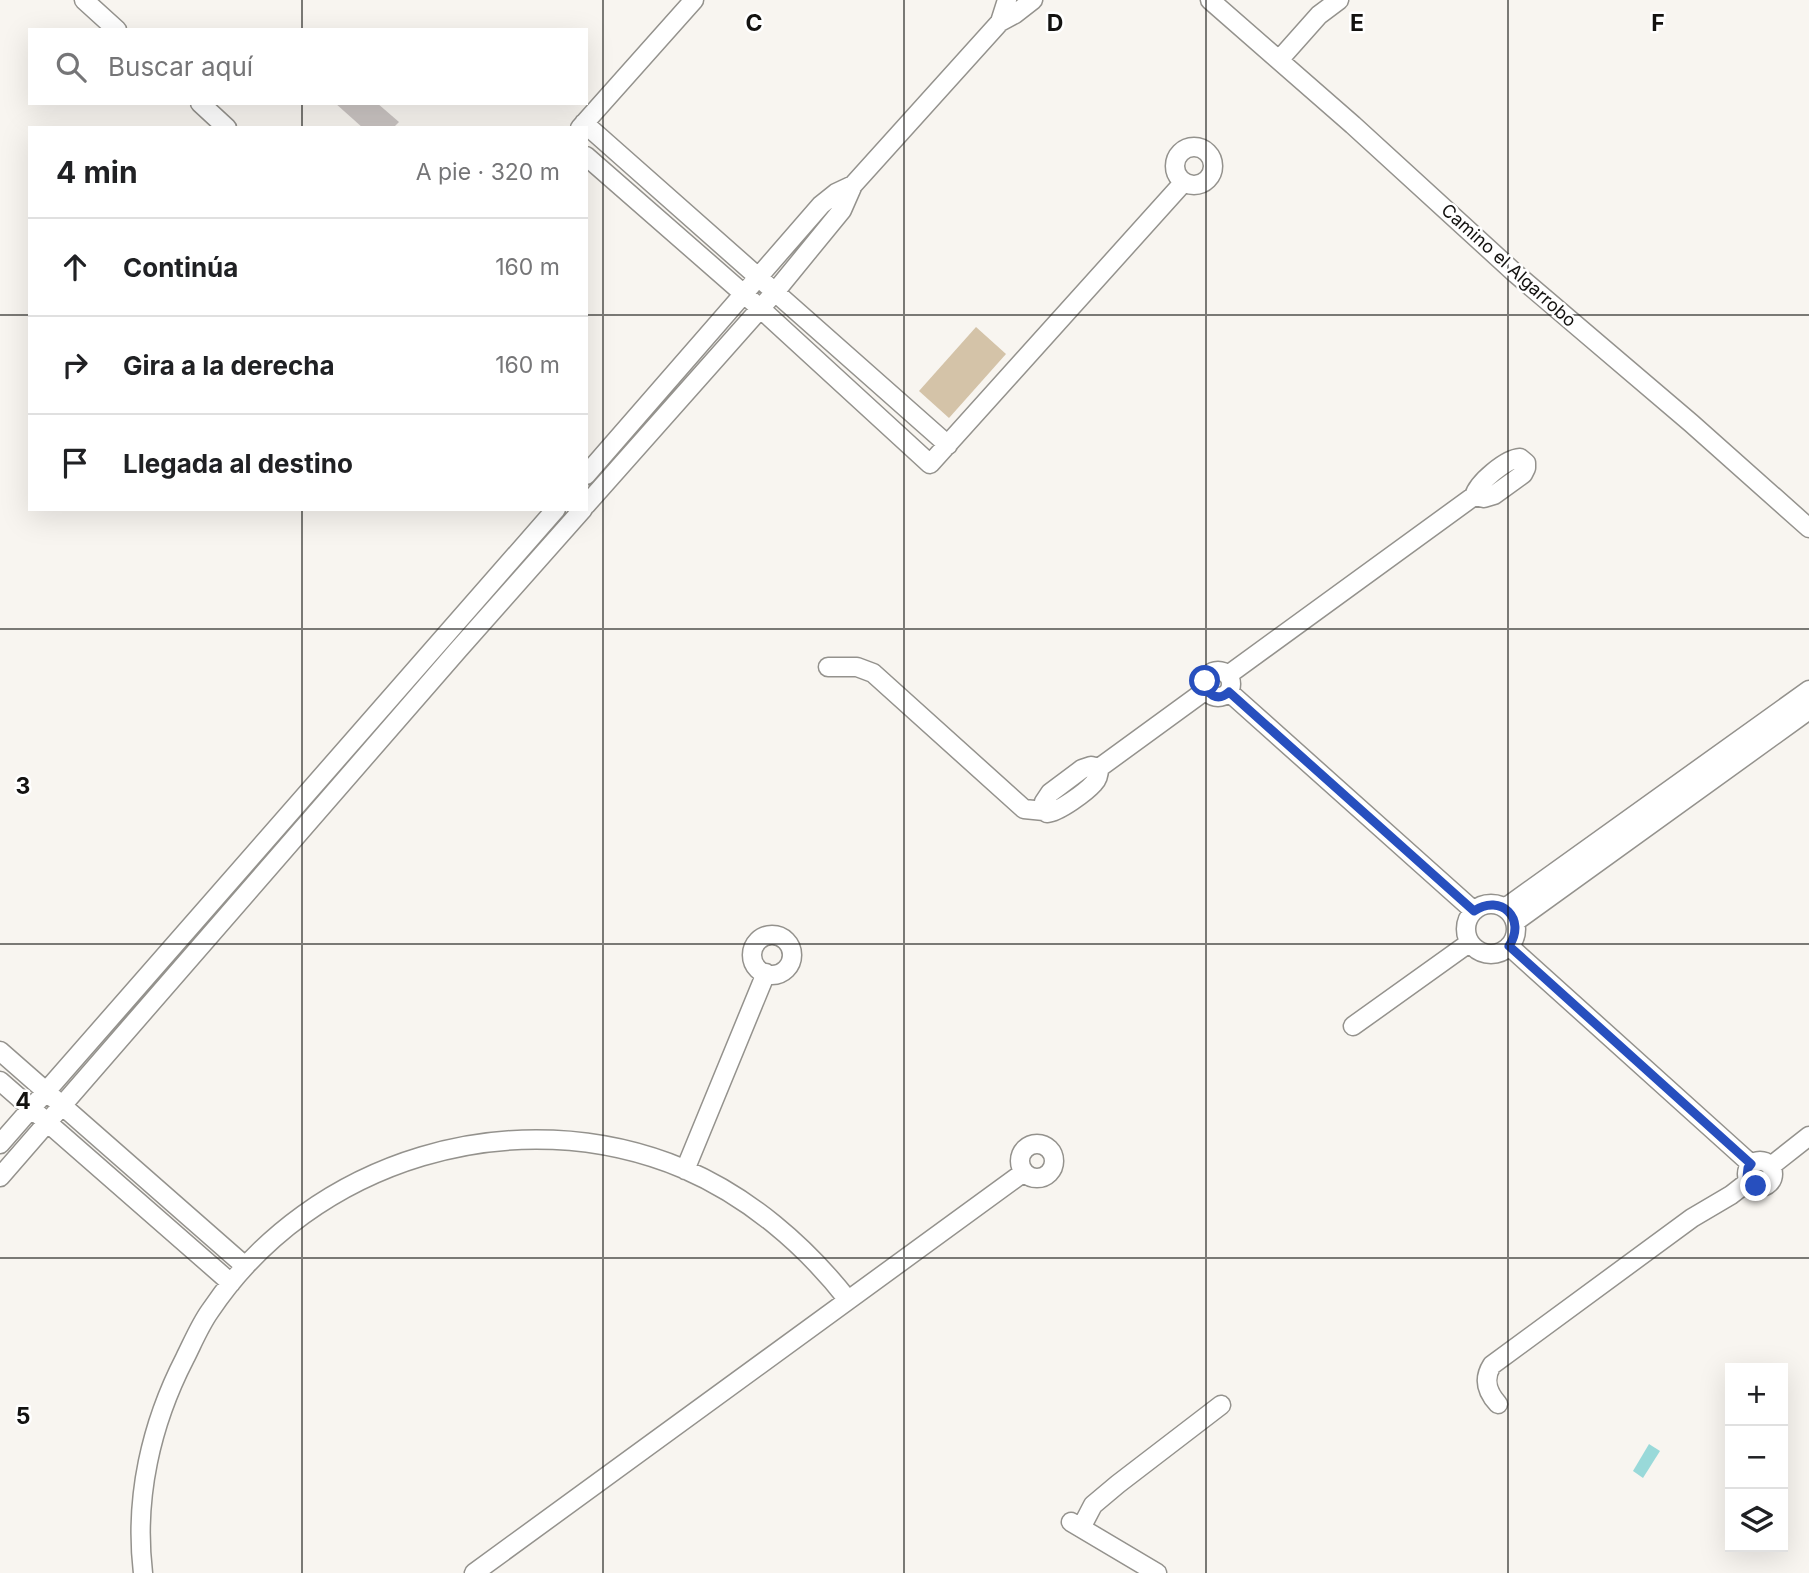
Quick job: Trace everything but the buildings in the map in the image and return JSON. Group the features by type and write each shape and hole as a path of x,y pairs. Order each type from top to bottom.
{"street":[{"path":"84,0 115,28"},
{"path":"582,125 694,0"},
{"path":"999,22 1007,0"},
{"path":"588,503 761,309 842,210 853,185 999,22 1015,14 1032,0"},
{"name":"Camino el Algarrobo","path":"1210,0 1353,125 1516,274 1809,528"},
{"path":"1279,60 1323,7 1339,0"},
{"path":"202,105 226,126"},
{"path":"588,130 948,445"},
{"path":"588,158 761,309 930,464 1183,183"},
{"path":"588,473 821,205 836,193 853,185"},
{"path":"1228,684 1474,496"},
{"path":"0,1144 554,511"},
{"path":"0,1177 581,511"},
{"path":"828,667 857,667 873,674 1018,804 1032,811 1044,811 1042,807 1050,793 1086,767 1099,768 1206,690 1205,681 1210,673 1220,670 1228,684 1474,911"},
{"path":"1510,915 1809,690"},
{"path":"1510,915 1809,710"},
{"path":"1498,905 1510,915 1514,939 1503,951 1488,954 1469,943 1466,935 1468,918 1481,906 1498,905"},
{"path":"1353,1026 1469,943"},
{"path":"1509,946 1750,1173"},
{"path":"685,1170 766,973"},
{"path":"0,1051 245,1266"},
{"path":"0,1081 231,1283"},
{"path":"1498,1404 1489,1392 1486,1382 1492,1365 1692,1218 1731,1195 1760,1160 1771,1166 1809,1136"},
{"path":"143,1573 143,1497 150,1449 168,1395 209,1312 245,1266 305,1214 346,1188 397,1164 480,1143 534,1140 586,1143 636,1153 685,1170 737,1198 784,1233 817,1263 848,1300"},
{"path":"474,1573 1024,1172"},
{"path":"1157,1573 1076,1525 1093,1505 1118,1484 1221,1405"}],"shaded area":[{"path":"976,327 1006,354 949,418 919,391"}],"water":[{"path":"1649,1444 1660,1451 1643,1478 1633,1471"}],"route":[{"path":"1205,681 1209,694 1221,697 1229,692 1474,911 1489,904 1505,908 1515,922 1516,931 1509,946 1751,1164 1747,1177 1752,1185 1756,1186"}]}
